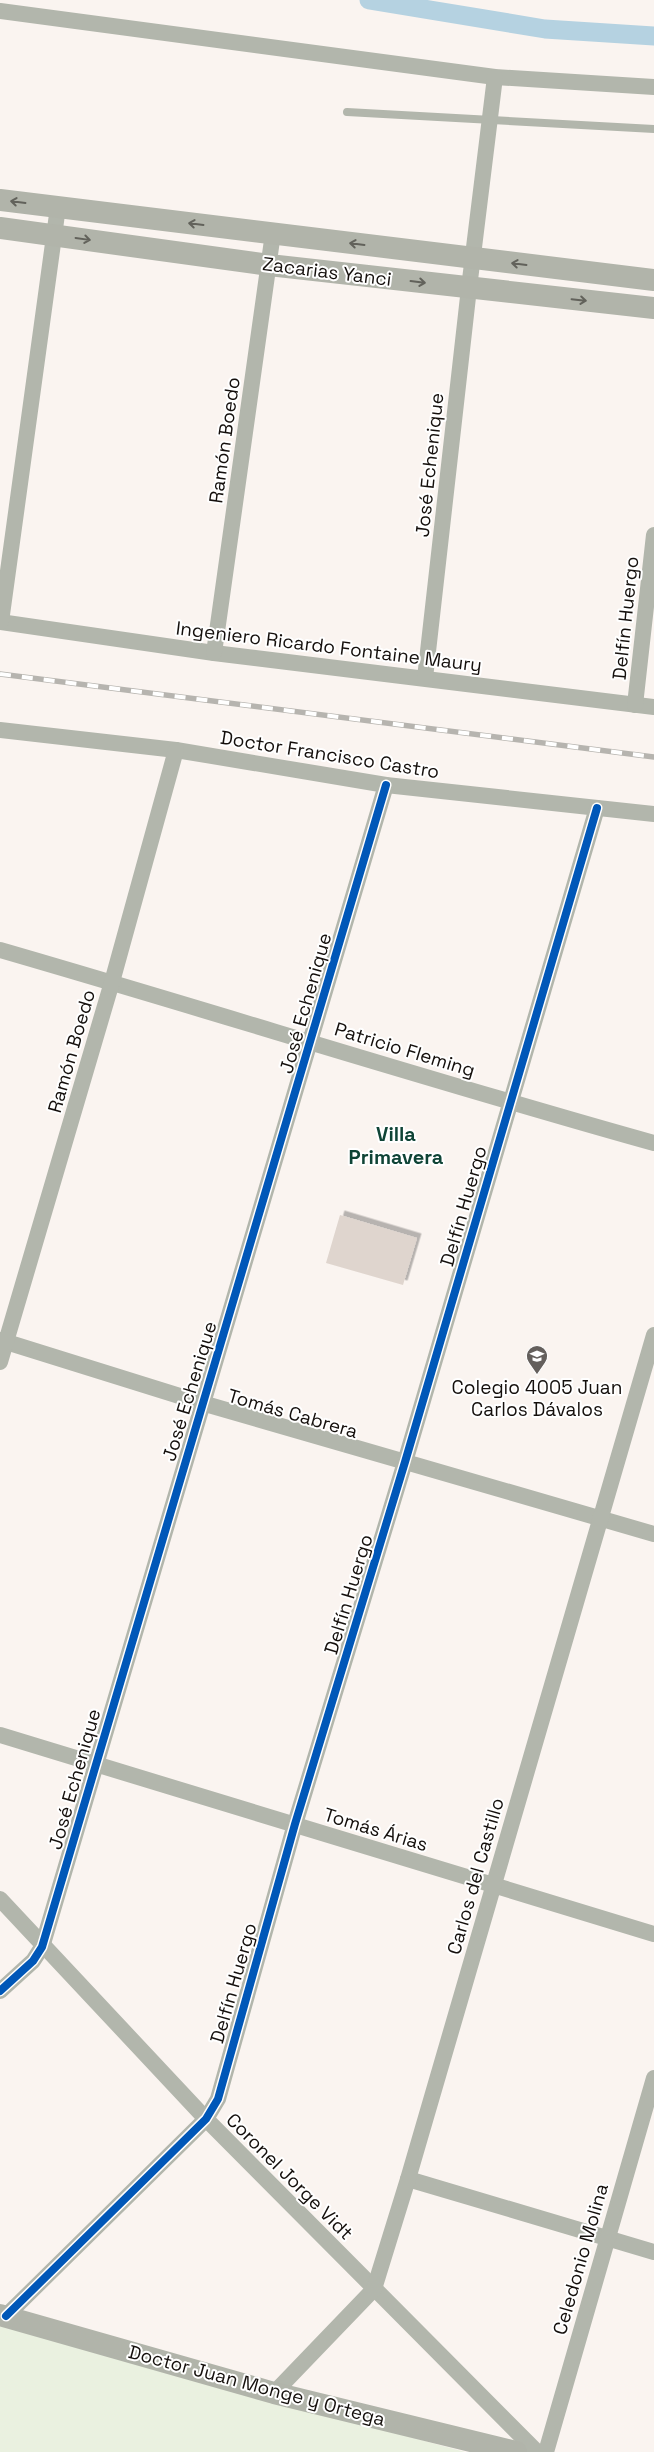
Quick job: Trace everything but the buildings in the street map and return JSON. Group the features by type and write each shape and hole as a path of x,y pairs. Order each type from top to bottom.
{"street":[{"path":"0,11 495,77 654,87"},
{"name":"José Echenique","path":"425,678 495,77"},
{"name":"Zacarias Yanci","path":"0,200 654,280"},
{"path":"0,622 58,207"},
{"name":"Zacarias Yanci","path":"0,228 269,265 654,308"},
{"name":"Ramón Boedo","path":"214,653 273,233"},
{"name":"Delfín Huergo","path":"635,705 654,536"},
{"name":"Ingeniero Ricardo Fontaine Maury","path":"0,622 214,653 654,707"},
{"name":"Doctor Francisco Castro","path":"0,730 176,750 386,785 654,814"},
{"name":"Ramón Boedo","path":"0,1362 3,1341 112,982 176,750"},
{"name":"José Echenique","path":"0,1991 33,1961 42,1946 386,785"},
{"name":"Delfín Huergo","path":"3,2316 206,2120 218,2099 295,1824 405,1462 597,808"},
{"name":"Patricio Fleming","path":"0,950 311,1041 510,1103 654,1143"},
{"name":"Carlos del Castillo","path":"274,2392 374,2289 408,2180 492,1886 602,1519 654,1335"},
{"name":"Tomás Cabrera","path":"3,1341 202,1403 654,1534"},
{"name":"Tomás Árias","path":"0,1736 654,1934"},
{"name":"Coronel Jorge Vidt","path":"0,1899 206,2120 537,2452"},
{"name":"Celedonio Molina","path":"546,2452 654,2078"},
{"path":"408,2180 654,2252"},
{"name":"Doctor Juan Monge y Ortega","path":"3,2316 274,2392 516,2452"}],"lane":[{"path":"347,112 654,129"}],"green space":[{"path":"0,2325 465,2452 0,2452"}],"waterway":[{"path":"369,0 545,29 654,36"}],"railway":[{"path":"0,674 654,757"}],"cycle path":[{"path":"0,1991 33,1961 42,1947 386,785"},
{"path":"6,2316 206,2119 218,2099 295,1824 405,1462 597,808"}],"place":[{"name":"Colegio 4005 Juan Carlos Dávalos","path":"537,1375"}],"district":[{"name":"Villa Primavera","path":"396,1146"}]}
